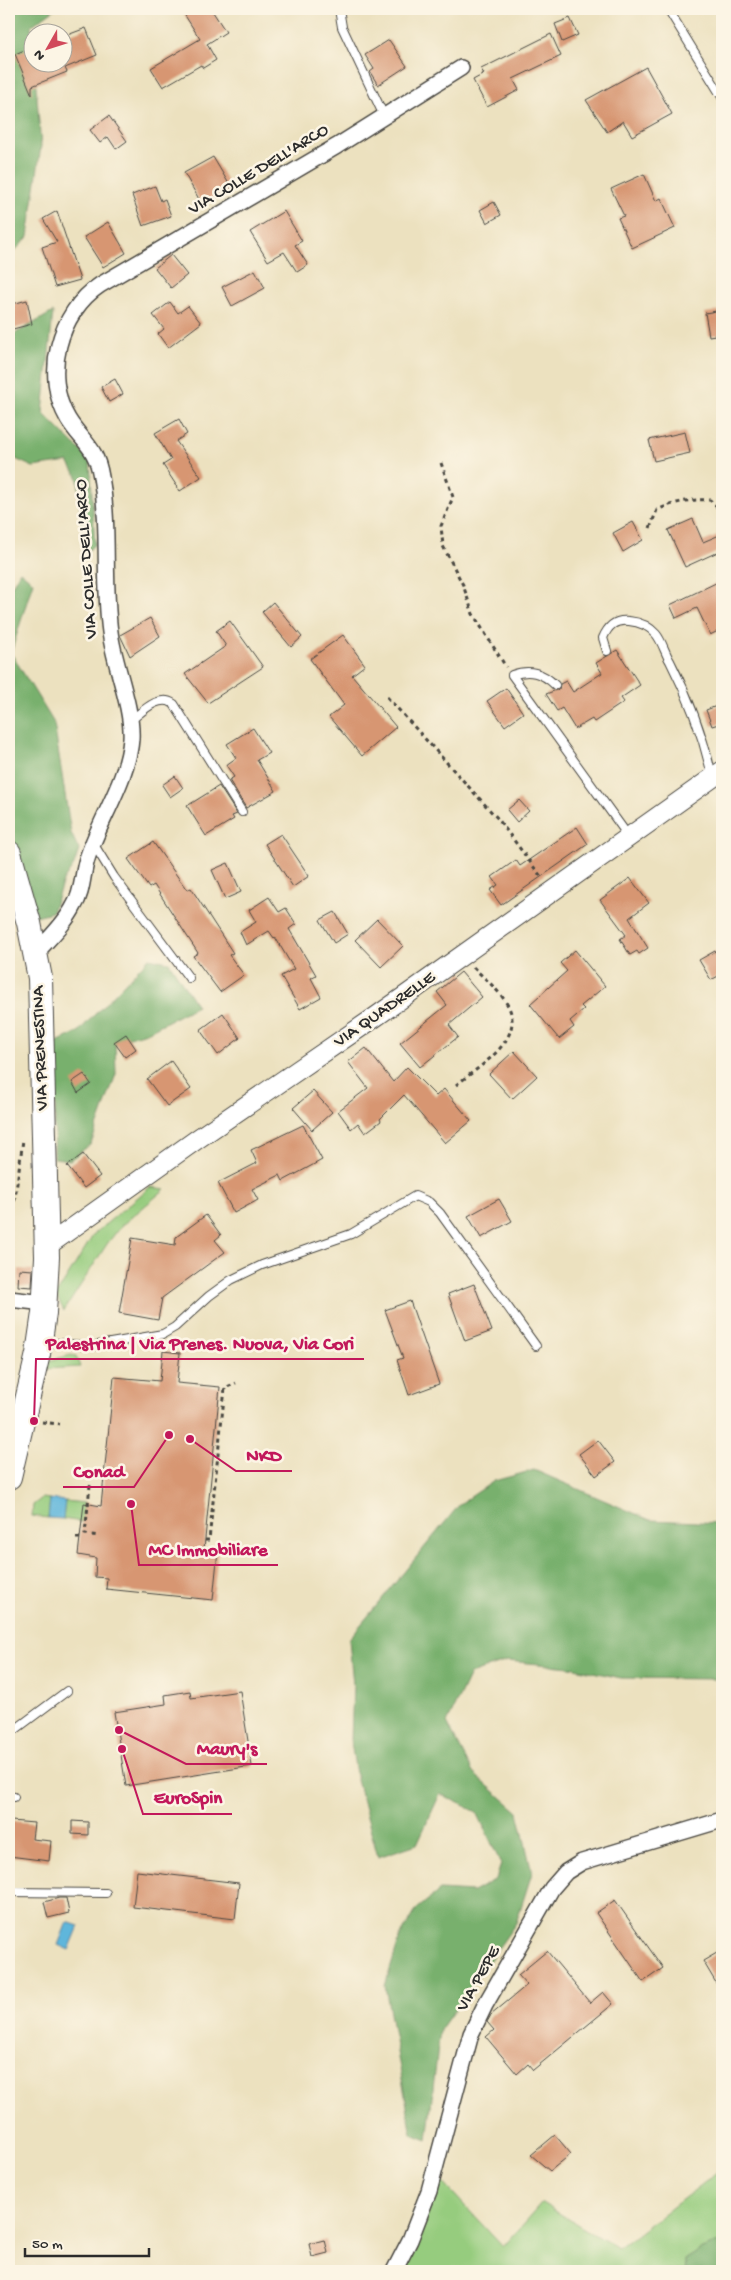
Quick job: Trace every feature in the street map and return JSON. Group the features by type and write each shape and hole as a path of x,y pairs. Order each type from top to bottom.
{"main road":[{"name":"VIA PRENESTINA","path":"9,853 36,953 41,994 47,1246 45,1303 40,1342 9,1478"}],"street":[{"name":"VIA COLLE DELL'ARCO","path":"36,953 76,905 93,843 128,754 131,739 130,721 114,657 108,616 103,493 99,468 89,444 66,414 58,387 58,352 66,325 78,304 100,284 462,68"},
{"name":"VIA QUADRELLE","path":"47,1246 462,956 717,774"},
{"path":"9,1299 45,1303"},
{"name":"VIA PEPE","path":"394,2271 410,2240 429,2191 471,2034 485,2005 552,1888 566,1872 582,1862 722,1820"}],"lane":[{"path":"339,9 342,27 384,116"},
{"path":"668,9 722,98"},
{"path":"607,651 603,638 613,623 624,620 641,623 656,634 688,697 717,774"},
{"path":"555,685 543,674 521,672 512,675 629,837"},
{"path":"130,721 158,701 170,701 174,704 242,812"},
{"path":"93,843 114,877 189,978"},
{"path":"40,1342 93,1346 163,1334 175,1327 215,1291 231,1280 262,1266 342,1238 369,1224 410,1198 420,1197 429,1202 446,1220 536,1346"},
{"path":"16,1730 67,1691"},
{"path":"9,1892 106,1893"}],"path":[{"path":"441,463 453,497 442,526 443,546 463,584 472,614 512,675"},
{"path":"650,528 657,510 673,503 693,499 710,500 722,512"},
{"path":"387,696 498,819 552,892"},
{"path":"456,1085 498,1050 509,1036 512,1025 506,1002 462,956"},
{"path":"9,1241 23,1137"},
{"path":"205,1540 209,1540 225,1388 236,1382"},
{"path":"39,1421 59,1424"},
{"path":"90,1485 85,1534 99,1536"}],"green space":[{"path":"9,9 55,9 37,22 22,22 22,72 35,72 41,146 28,237 9,257"},
{"path":"53,312 43,413 90,460 95,544 88,551 82,543 78,478 68,462 33,467 9,456 9,337"},
{"path":"20,571 33,582 11,653 54,723 71,833 79,850 74,865 63,881 52,912 36,916 9,830 9,591"},
{"path":"149,958 169,962 197,1006 147,1032 115,1041 116,1074 91,1144 70,1160 54,1158 57,1042 78,1032"},
{"path":"150,1187 165,1189 121,1226 107,1244 64,1311 56,1295 94,1234"},
{"path":"71,1355 76,1356 80,1367 46,1369 47,1361"},
{"path":"534,1470 650,1520 722,1523 722,1688 715,1679 621,1678 570,1667 507,1661 470,1674 447,1723 473,1773 518,1812 532,1873 516,1923 440,2030 427,2140 412,2134 385,1986 400,1937 417,1909 440,1890 473,1892 496,1879 501,1864 477,1812 440,1794 417,1844 378,1857 357,1780 351,1742 353,1685 349,1639 460,1504 494,1481"},
{"path":"42,1498 50,1499 48,1518 32,1516 33,1505"},
{"path":"65,1501 84,1503 82,1522 63,1519"},
{"path":"722,2169 722,2241 702,2249 685,2260 686,2271 402,2270 438,2177 503,2247 542,2203 618,2249"},
{"path":"722,2241 722,2271 686,2271 685,2260 702,2249"}],"water":[{"path":"50,1499 65,1501 63,1519 48,1518"},
{"path":"67,1922 79,1926 69,1950 58,1945"}],"building":[{"path":"193,9 211,9 226,32 207,44 216,60 203,68 201,65 163,87 151,68 200,39 184,14"},
{"path":"570,18 578,35 562,42 555,24"},
{"path":"86,28 97,55 72,65 72,33"},
{"path":"551,34 561,56 513,79 519,90 487,107 473,80 484,74 481,69"},
{"path":"389,40 407,66 378,85 370,72 374,69 365,55"},
{"path":"22,51 22,71 15,54"},
{"path":"646,67 672,114 632,136 623,121 607,132 586,100"},
{"path":"22,72 67,72 32,86 32,95"},
{"path":"109,116 127,141 116,149 108,137 100,143 90,130"},
{"path":"213,157 232,189 203,206 184,173"},
{"path":"644,174 656,201 661,198 675,228 632,248 618,218 624,216 611,189"},
{"path":"155,186 161,201 165,199 171,216 143,226 132,195"},
{"path":"494,202 501,215 487,223 480,210"},
{"path":"57,211 80,280 55,287 42,247 57,242 43,219"},
{"path":"284,211 302,241 295,245 308,265 297,272 284,252 268,261 250,232"},
{"path":"108,222 126,253 103,267 84,237"},
{"path":"171,255 187,275 171,288 155,268"},
{"path":"255,270 265,288 232,306 222,287"},
{"path":"27,300 32,324 9,330 9,305"},
{"path":"170,302 178,313 188,306 201,323 168,348 158,334 164,329 153,315"},
{"path":"722,310 722,334 709,336 705,313"},
{"path":"115,379 123,394 109,402 101,387"},
{"path":"179,419 187,434 176,441 201,477 180,491 163,465 171,460 155,433"},
{"path":"685,432 690,453 654,461 649,440"},
{"path":"693,519 703,542 722,534 722,550 685,567 668,530"},
{"path":"633,522 643,540 623,552 613,533"},
{"path":"722,580 722,629 710,635 697,608 676,618 670,605"},
{"path":"273,602 302,637 291,647 262,612"},
{"path":"150,618 160,636 130,656 120,635"},
{"path":"230,621 263,667 208,703 185,674 226,646 216,631"},
{"path":"343,635 365,665 352,675 396,727 362,756 329,717 344,705 310,659"},
{"path":"617,650 640,685 621,698 624,702 594,722 592,719 575,729 562,708 557,711 546,694 559,689 560,684 566,681 573,692 602,673 596,663"},
{"path":"506,688 523,713 505,726 487,701"},
{"path":"722,704 722,723 712,726 706,710"},
{"path":"253,728 269,753 257,760 276,791 246,808 229,780 234,777 226,765 236,758 227,744"},
{"path":"175,776 183,788 170,797 162,785"},
{"path":"219,786 237,814 232,816 234,819 206,836 187,806"},
{"path":"519,800 529,811 517,822 507,810"},
{"path":"577,827 588,844 501,905 490,890 498,885 492,877 516,860 520,866"},
{"path":"281,834 309,876 293,887 265,844"},
{"path":"153,842 187,890 191,888 233,953 229,955 244,975 220,992 193,956 198,953 154,885 149,888 128,859"},
{"path":"228,863 241,892 225,899 212,870"},
{"path":"630,878 649,903 629,918 648,948 639,954 637,951 630,955 620,939 626,935 600,900"},
{"path":"269,897 279,912 286,908 296,924 289,929 316,975 311,978 321,997 300,1009 281,976 294,969 275,937 269,931 246,945 240,932 256,922 249,910"},
{"path":"335,912 348,934 334,943 320,920"},
{"path":"377,919 403,946 381,967 355,940"},
{"path":"575,950 605,986 581,1006 584,1009 570,1021 574,1027 559,1039 530,1004 567,971 560,963"},
{"path":"715,951 722,964 722,974 711,980 699,960"},
{"path":"461,972 482,997 449,1025 458,1037 420,1067 400,1043 447,1005 437,992"},
{"path":"223,1013 240,1038 218,1055 200,1030"},
{"path":"126,1034 136,1049 125,1057 114,1042"},
{"path":"366,1048 393,1082 407,1067 436,1096 444,1089 471,1121 445,1143 404,1095 380,1119 381,1121 365,1133 358,1123 351,1129 338,1111 368,1088 348,1062"},
{"path":"514,1051 537,1076 512,1099 489,1074"},
{"path":"171,1061 191,1089 167,1106 147,1079"},
{"path":"84,1074 91,1084 78,1093 72,1082"},
{"path":"313,1091 332,1112 312,1130 293,1108"},
{"path":"303,1125 322,1160 283,1181 280,1175 252,1189 258,1200 234,1213 218,1183 257,1163 251,1150"},
{"path":"83,1154 100,1176 84,1188 67,1166"},
{"path":"499,1199 512,1221 481,1238 468,1216"},
{"path":"206,1215 221,1235 215,1240 225,1252 162,1298 158,1320 119,1313 132,1238 175,1245 176,1237"},
{"path":"19,1269 33,1270 32,1287 18,1286"},
{"path":"474,1284 492,1331 465,1341 448,1294"},
{"path":"410,1301 439,1384 409,1395 397,1360 403,1358 385,1310"},
{"path":"163,1351 180,1353 177,1383 220,1387 204,1549 218,1550 213,1600 106,1589 107,1578 95,1577 96,1558 78,1555 84,1503 101,1506 114,1377 160,1381"},
{"path":"598,1440 615,1462 596,1476 579,1454"},
{"path":"190,1691 191,1698 240,1691 252,1766 126,1786 114,1712 166,1704 165,1695"},
{"path":"11,1821 34,1823 32,1839 51,1841 49,1861 9,1856"},
{"path":"72,1821 88,1822 88,1835 72,1834"},
{"path":"137,1871 239,1883 235,1919 133,1907"},
{"path":"66,1898 69,1913 48,1918 44,1902"},
{"path":"615,1900 663,1968 643,1982 596,1913"},
{"path":"722,1950 722,1993 703,1961"},
{"path":"547,1951 590,2003 603,1992 613,2004 533,2070 528,2064 517,2074 486,2037 494,2030 487,2022 491,2015 527,1985 518,1975"},
{"path":"555,2135 571,2154 550,2171 531,2155"},
{"path":"325,2240 328,2253 312,2257 309,2244"}],"place":[{"name":"Palestrina | Via Prenes. Nuova, Via Cori","path":"34,1421"},
{"name":"Conad","path":"169,1435"},
{"name":"NKD","path":"190,1439"},
{"name":"MC Immobiliare","path":"131,1504"},
{"name":"Maury's","path":"119,1730"},
{"name":"EuroSpin","path":"122,1749"}]}
